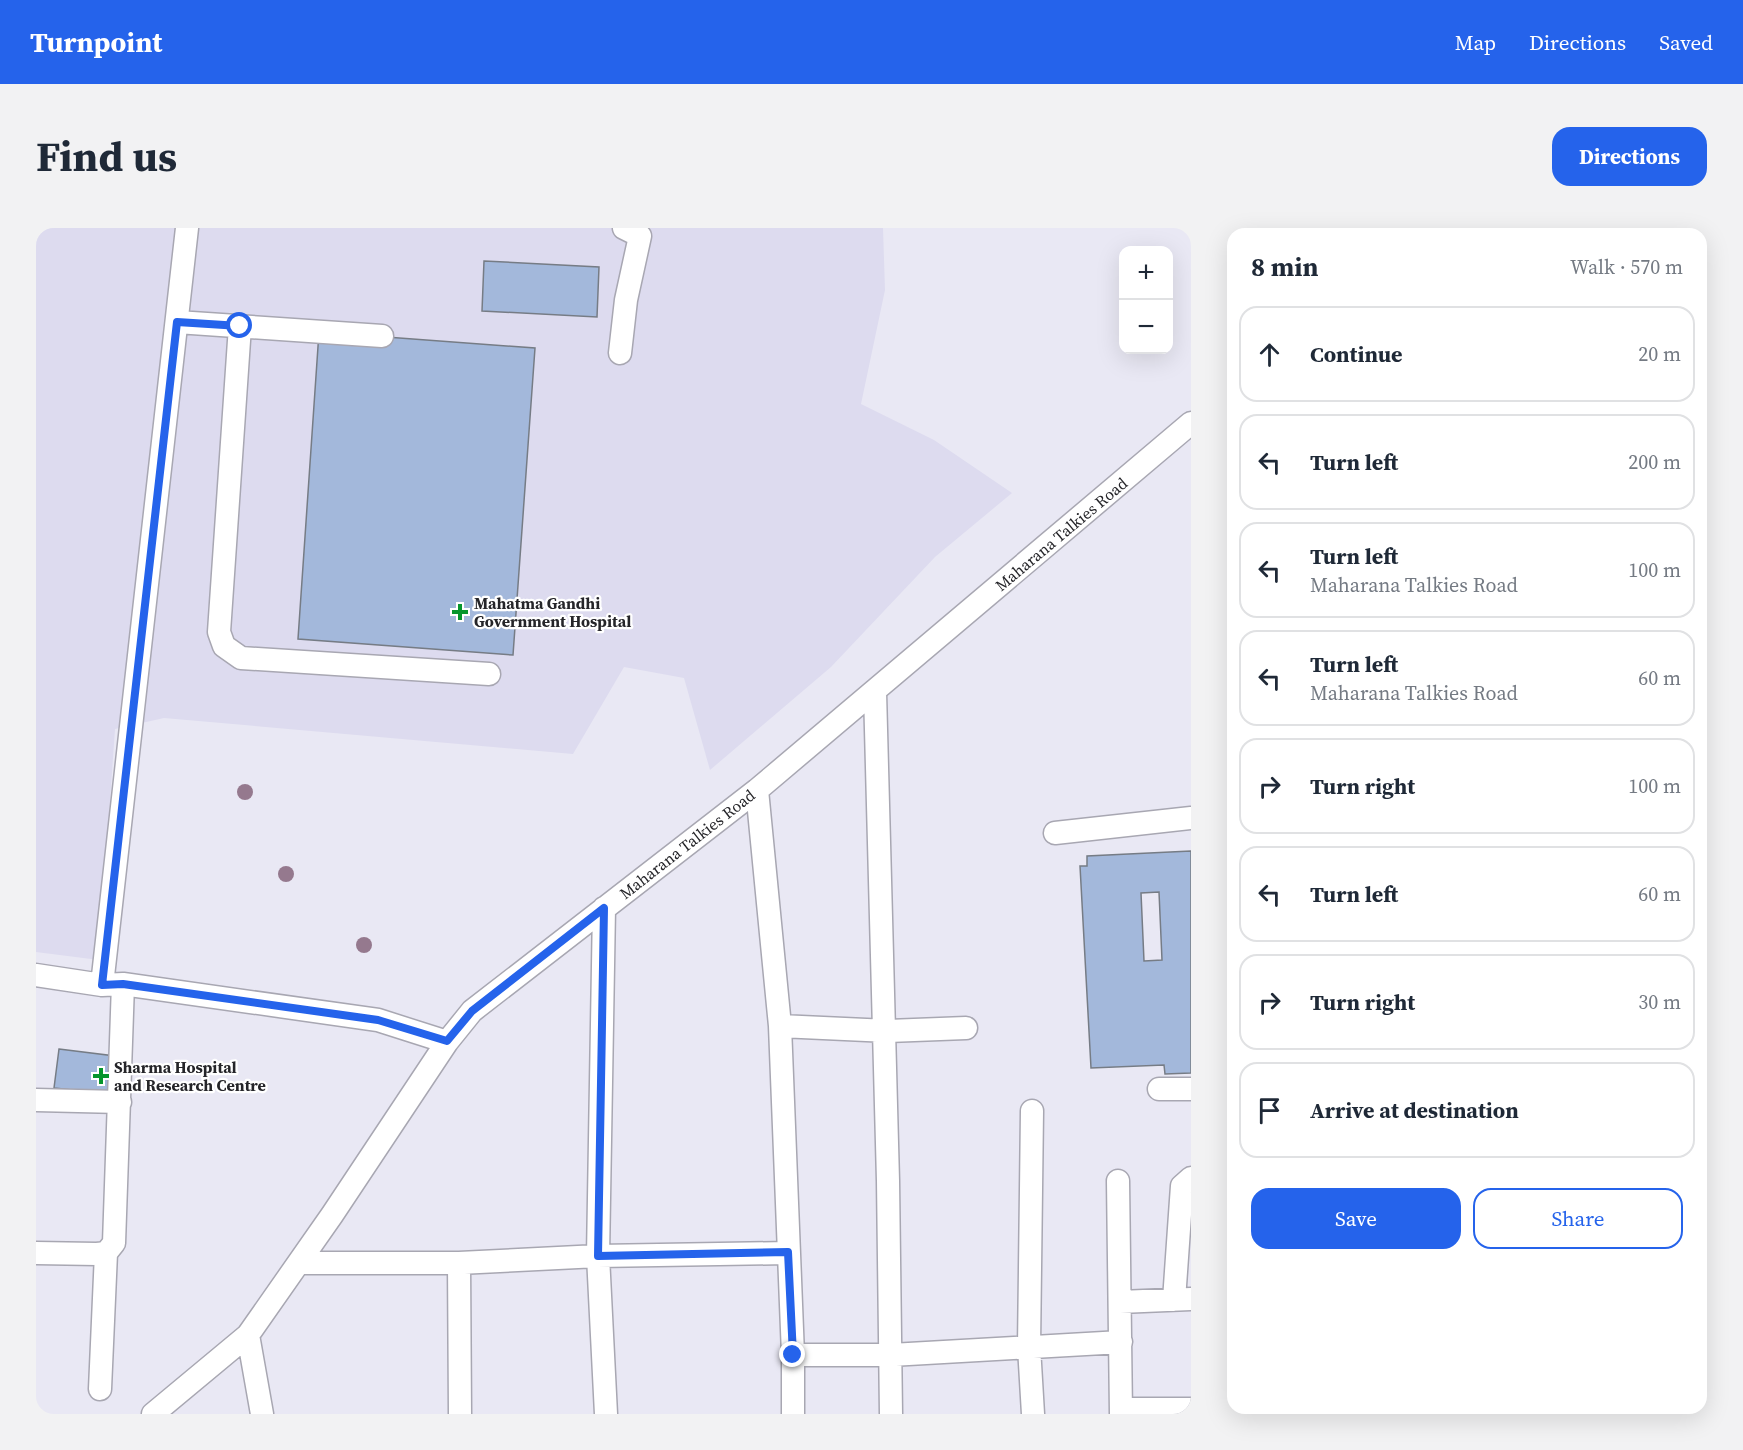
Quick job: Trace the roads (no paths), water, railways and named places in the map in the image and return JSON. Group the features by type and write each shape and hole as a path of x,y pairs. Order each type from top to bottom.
{"street":[{"path":"100,1389 106,1253 114,1243 120,1102 112,985 188,228"},
{"path":"620,353 635,231"},
{"path":"177,322 382,336"},
{"path":"240,326 219,632 224,646 241,658 489,674"},
{"name":"Maharana Talkies Road","path":"153,1414 248,1335 332,1215 447,1041 472,1011 757,790 1191,423"},
{"path":"875,692 891,1414"},
{"path":"757,790 780,1026 793,1355 793,1414"},
{"path":"1055,833 1191,818"},
{"path":"604,908 598,1256 606,1414"},
{"path":"36,975 378,1020 447,1041"},
{"path":"780,1026 884,1031 966,1028"},
{"path":"1159,1089 1191,1089"},
{"path":"36,1100 120,1102"},
{"path":"1032,1111 1029,1347 1033,1414"},
{"path":"1120,1302 1183,1300 1182,1186 1191,1178"},
{"path":"1118,1181 1121,1412 1191,1409"},
{"path":"299,1263 459,1263 598,1256 788,1252"},
{"path":"36,1253 106,1253"},
{"path":"459,1263 460,1414"},
{"path":"248,1335 262,1414"},
{"path":"793,1355 891,1355 1121,1342"}],"place":[{"name":"Mahatma Gandhi Government Hospital","path":"460,612"},
{"name":"Sharma Hospital and Research Centre","path":"101,1076"}]}
